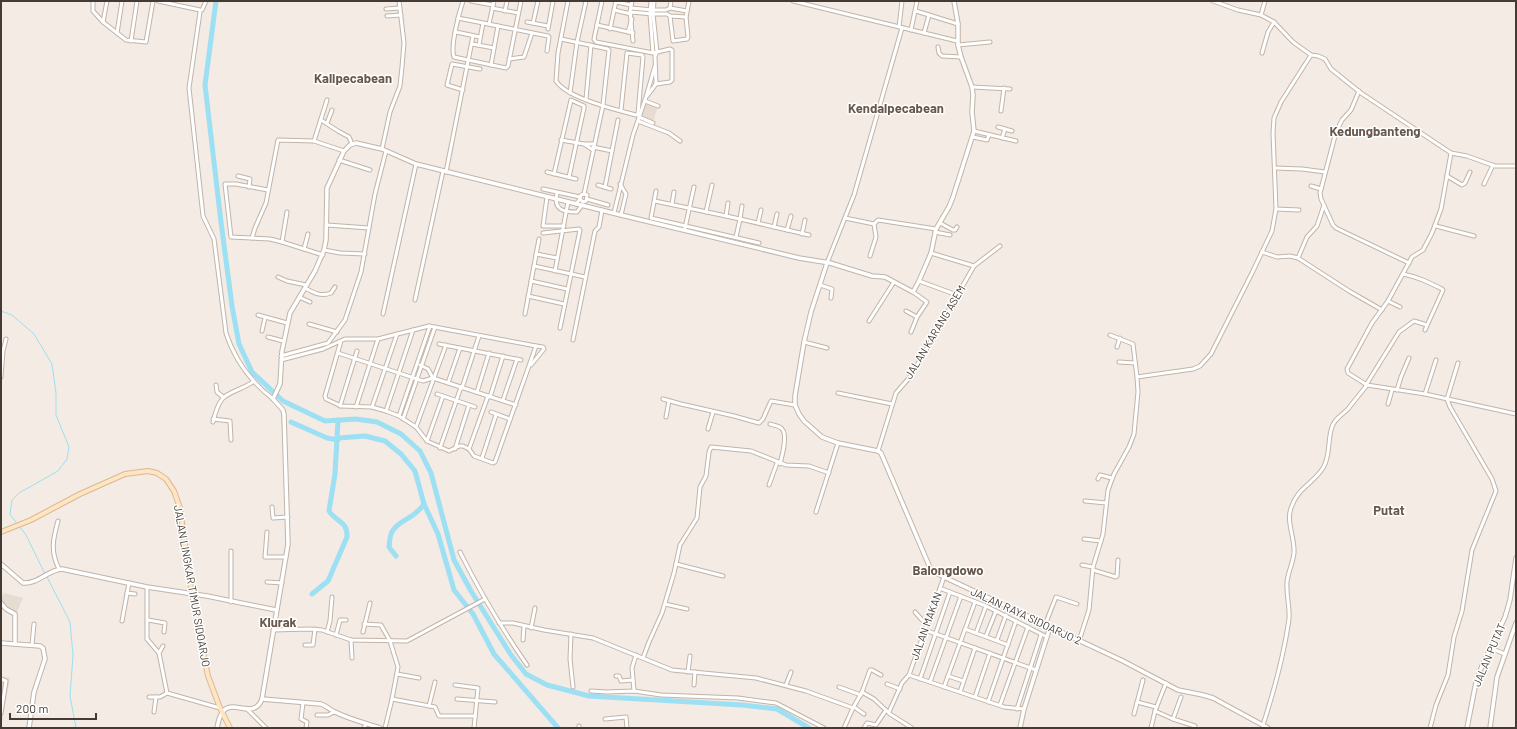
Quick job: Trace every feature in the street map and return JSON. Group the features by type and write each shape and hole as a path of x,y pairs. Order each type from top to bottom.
{"main road":[{"name":"JALAN LINGKAR TIMUR SIDOARJO","path":"1,532 31,520 80,494 124,474 148,471 157,473 169,482 179,502 192,594 208,676 221,710 230,728"}],"street":[{"path":"93,1 92,10 103,22 126,40 146,42 153,1"},
{"path":"103,22 107,1"},
{"path":"117,33 122,1"},
{"path":"131,41 137,1"},
{"path":"158,1 201,11"},
{"path":"149,697 164,695 221,710 233,707 247,709 261,704 288,540 284,415 274,397 253,382 238,362 226,333 214,239 203,216 189,88 201,11 206,1"},
{"path":"382,149 390,112 400,86 404,51 399,1"},
{"path":"462,1 458,18 454,56 480,69"},
{"path":"471,1 505,11 518,13"},
{"path":"489,24 494,1"},
{"path":"505,11 507,1"},
{"path":"463,90 448,85 447,83 452,64 507,67 521,1"},
{"path":"534,23 538,1"},
{"path":"527,22 548,28 553,1"},
{"path":"568,1 558,54 556,81 570,93 603,108 621,110 636,115 638,114 642,55 627,53 621,110"},
{"path":"570,93 577,42 586,1"},
{"path":"602,1 594,39 596,42 655,52 670,49 672,50 672,80 670,82 656,84"},
{"path":"632,1 631,10 634,41"},
{"path":"646,97 656,84 651,1"},
{"path":"651,12 654,1"},
{"path":"671,1 668,13 672,39 674,42 688,38 686,17 689,1"},
{"path":"793,1 958,43 990,42"},
{"path":"793,405 812,306 854,195 900,28 902,1"},
{"path":"911,30 917,1"},
{"path":"913,292 931,253 935,230 949,207 953,197 974,131 972,87 961,57 958,43 958,24 954,1"},
{"path":"1214,1 1238,10 1261,15 1274,22 1293,42 1311,55 1325,59 1335,72 1363,94 1451,153 1467,156 1493,165 1514,166"},
{"path":"1261,15 1265,1"},
{"path":"610,29 616,2 631,10"},
{"path":"386,9 400,8"},
{"path":"670,8 687,11"},
{"path":"614,10 668,13 686,17"},
{"path":"916,11 958,24"},
{"path":"388,16 401,15"},
{"path":"924,34 929,15"},
{"path":"458,18 549,36 547,51"},
{"path":"628,32 632,19"},
{"path":"1262,53 1268,32 1274,22"},
{"path":"479,45 483,23"},
{"path":"491,65 498,26"},
{"path":"597,26 633,33"},
{"path":"456,32 480,38"},
{"path":"509,59 524,57 532,33"},
{"path":"415,300 463,90 473,36"},
{"path":"561,39 609,49 603,108 584,194 581,194 576,204"},
{"path":"472,44 494,48"},
{"path":"586,100 591,45"},
{"path":"938,48 939,53 942,56 961,57"},
{"path":"1137,376 1193,369 1200,366 1204,363 1219,338 1272,231 1276,209 1273,133 1274,118 1281,102 1311,55"},
{"path":"614,213 633,135 655,66"},
{"path":"972,87 1010,89"},
{"path":"1001,112 1004,88"},
{"path":"1359,91 1351,110 1339,125 1333,140 1320,196 1333,225 1336,228 1409,263"},
{"path":"314,141 327,100"},
{"path":"554,174 571,100 584,107 569,177"},
{"path":"645,101 658,106"},
{"path":"327,123 332,110"},
{"path":"639,117 653,123"},
{"path":"321,120 350,137 352,144"},
{"path":"605,187 618,120"},
{"path":"638,121 669,133 680,141"},
{"path":"998,127 1012,131"},
{"path":"1002,138 1005,129"},
{"path":"974,131 1016,141"},
{"path":"973,137 987,140 989,135"},
{"path":"252,238 255,228 265,208 278,140 314,141 344,151"},
{"path":"561,140 612,151"},
{"path":"274,397 281,380 281,358 287,323 292,310 324,252 327,225 327,188 344,151 352,144 358,143 382,149 416,164 621,215 685,228 827,263 872,276 885,277 927,301 917,317 911,332"},
{"path":"584,144 594,147"},
{"path":"332,344 348,313 361,272 375,194 386,151"},
{"path":"1451,153 1441,209 1436,226 1423,250 1414,254 1388,301 1372,322 1347,369 1348,373 1367,385 1447,398 1516,414"},
{"path":"339,160 370,170"},
{"path":"383,314 416,164"},
{"path":"1484,184 1493,165"},
{"path":"1275,168 1301,168 1326,172"},
{"path":"547,172 576,179"},
{"path":"1447,176 1460,184 1463,184 1470,172"},
{"path":"238,176 250,179 249,187"},
{"path":"268,190 236,184 224,185 231,237 282,242 304,249 324,252 365,254"},
{"path":"620,184 626,194 621,215"},
{"path":"598,185 611,189"},
{"path":"706,212 712,186"},
{"path":"1311,186 1321,189"},
{"path":"685,228 694,187"},
{"path":"542,189 580,198 583,202 587,200 608,205"},
{"path":"651,220 656,191"},
{"path":"672,204 674,192"},
{"path":"557,193 556,199 558,208 566,212 577,212 584,206 587,200 587,195 584,194"},
{"path":"547,197 543,226 580,230 560,328"},
{"path":"655,201 809,235"},
{"path":"555,270 568,202"},
{"path":"726,216 728,203"},
{"path":"1298,258 1307,237 1317,226 1324,205"},
{"path":"736,237 742,206"},
{"path":"1276,209 1299,210"},
{"path":"573,340 595,231 599,227 602,210"},
{"path":"758,223 761,210"},
{"path":"282,242 287,212"},
{"path":"774,227 777,214"},
{"path":"787,230 791,216"},
{"path":"845,218 874,224"},
{"path":"874,224 879,219 935,230 950,235"},
{"path":"802,234 805,220"},
{"path":"940,222 953,230 957,227"},
{"path":"870,256 876,237 874,224"},
{"path":"327,225 369,228"},
{"path":"1436,226 1474,236"},
{"path":"685,228 736,237 759,243"},
{"path":"543,233 563,229"},
{"path":"304,249 308,234"},
{"path":"524,314 539,240"},
{"name":"JALAN KARANG ASEM","path":"878,451 897,392 909,378 974,266 986,255 1000,246"},
{"path":"1262,252 1284,257 1290,256 1298,258 1349,291 1382,310"},
{"path":"931,253 974,266"},
{"path":"536,254 557,258"},
{"path":"534,266 585,277"},
{"path":"1403,274 1415,276 1442,289 1443,293 1425,330"},
{"path":"278,277 305,287 318,295 331,293 335,287"},
{"path":"531,281 567,289"},
{"path":"919,281 957,295"},
{"path":"869,321 894,282"},
{"path":"820,285 832,289 831,298"},
{"path":"528,296 564,304"},
{"path":"299,297 310,302"},
{"path":"1388,301 1400,307"},
{"path":"906,311 917,317"},
{"path":"258,315 287,323"},
{"path":"262,331 265,318"},
{"path":"1263,725 1275,686 1289,618 1286,585 1294,549 1289,514 1291,508 1300,491 1318,475 1329,455 1330,434 1333,424 1367,385 1398,332 1414,321 1427,325"},
{"path":"309,324 337,332"},
{"path":"281,358 332,344 347,338 378,339 430,326 543,347 544,350 530,366"},
{"path":"419,365 430,326"},
{"path":"399,416 435,327"},
{"path":"386,411 413,330"},
{"path":"372,407 384,368 397,334"},
{"path":"1079,641 1089,610 1093,568 1101,541 1108,490 1112,478 1129,447 1134,434 1138,392 1133,344 1110,335"},
{"path":"440,448 479,336"},
{"path":"268,337 283,341"},
{"path":"1117,347 1120,338"},
{"path":"1,377 3,351 6,339"},
{"path":"356,407 378,339"},
{"path":"341,341 325,398 340,406 372,407 399,416 416,427 427,441 440,448 449,451 461,446 469,449 474,456 493,463 495,462 516,405 536,346"},
{"path":"804,342 827,348"},
{"path":"439,344 519,360 503,400"},
{"path":"416,427 446,345"},
{"path":"448,383 460,348"},
{"path":"340,406 357,351"},
{"path":"338,352 414,379 425,381 433,378 516,405"},
{"path":"477,392 490,354"},
{"path":"469,449 503,356"},
{"path":"1397,390 1400,377 1409,358"},
{"path":"1425,394 1436,360"},
{"path":"1119,362 1135,364"},
{"path":"1430,728 1436,705 1448,675 1454,637 1462,611 1472,550 1496,492 1492,479 1450,407 1447,398 1458,362"},
{"path":"419,365 428,369 433,378"},
{"path":"402,419 414,379"},
{"path":"231,440 230,421 213,420 217,407 224,396 253,382"},
{"path":"216,385 217,392 224,396"},
{"path":"1388,404 1392,390"},
{"path":"838,393 892,404"},
{"path":"437,394 475,407"},
{"path":"427,441 443,396"},
{"path":"663,399 759,423 763,419 772,401 793,405 808,426 822,437 838,444 878,451"},
{"path":"666,417 669,401"},
{"path":"455,449 469,405"},
{"path":"491,412 510,419"},
{"path":"708,429 713,412"},
{"path":"482,458 496,415"},
{"path":"770,424 781,428 783,431 784,444 770,485"},
{"path":"816,512 838,444"},
{"path":"643,658 665,604 680,545 697,518 700,487 706,476 711,447 751,451 788,466 809,466 829,473"},
{"name":"JALAN RAYA SIDOARJO 2","path":"878,451 883,456 928,565 943,579 1045,625 1049,629 1144,671 1165,685 1178,690 1214,698 1268,728"},
{"path":"1098,479 1100,475 1112,478"},
{"path":"1085,501 1106,503"},
{"path":"272,507 273,518 288,517"},
{"path":"56,570 53,553 53,540 58,521"},
{"path":"267,532 265,557 286,558"},
{"path":"1084,539 1101,541"},
{"path":"231,551 231,602"},
{"path":"460,552 484,600 527,665"},
{"name":"JALAN PUTAT","path":"1467,728 1476,682 1492,649 1510,600 1516,558"},
{"path":"1082,565 1116,577 1118,560"},
{"path":"1,564 23,583 29,583 56,570 276,610"},
{"path":"676,564 723,576"},
{"name":"JALAN MAKAN","path":"864,728 867,723 876,725 887,711 903,682 909,675 943,579"},
{"path":"267,582 282,583"},
{"path":"122,620 129,583"},
{"path":"145,586 148,620 147,641 159,652"},
{"path":"940,589 942,588 996,610 1047,638"},
{"path":"920,679 950,592"},
{"path":"127,593 134,594"},
{"path":"930,682 961,596"},
{"path":"327,632 331,614 332,597"},
{"path":"1045,625 1056,597 1077,604"},
{"path":"273,630 315,629 351,640 409,641 470,606 484,600"},
{"path":"944,688 974,602"},
{"path":"1,603 6,609 15,614 15,644"},
{"path":"363,632 370,603"},
{"path":"665,604 687,609"},
{"path":"976,633 986,606"},
{"path":"531,628 535,608"},
{"path":"986,636 996,610"},
{"path":"915,612 922,620 928,623"},
{"path":"997,640 1006,615"},
{"path":"148,620 165,624 164,632"},
{"path":"336,635 340,620 346,620"},
{"path":"988,702 1016,621"},
{"path":"499,623 513,623 531,628 593,638 663,667 681,671 751,677 786,685 854,708 864,714"},
{"path":"1490,728 1497,677 1515,632 1516,623"},
{"path":"32,646 34,624"},
{"path":"364,624 380,624 390,641 397,664 397,674 385,728"},
{"path":"523,640 524,626"},
{"path":"1000,706 1028,627"},
{"path":"305,645 313,645 315,629"},
{"path":"965,629 1008,645"},
{"path":"1020,728 1024,709 1049,629"},
{"path":"925,630 1036,670"},
{"path":"571,634 570,659 573,687"},
{"path":"1017,709 1041,634"},
{"path":"351,640 352,658"},
{"path":"1,642 40,646 43,648 45,659 34,692 29,728"},
{"path":"163,646 159,652 164,695"},
{"path":"960,692 975,648"},
{"path":"1492,649 1505,654"},
{"path":"975,698 990,653"},
{"path":"634,691 633,667 636,655"},
{"path":"688,672 690,656"},
{"path":"844,728 871,670 881,675"},
{"path":"694,685 695,672"},
{"path":"786,685 791,672"},
{"path":"397,674 418,678"},
{"path":"909,675 1000,706 1024,709"},
{"path":"616,676 619,676 621,681 634,680"},
{"path":"948,676 964,682"},
{"path":"1,679 6,681 1,713"},
{"path":"1134,714 1143,680"},
{"path":"429,706 435,682"},
{"path":"887,684 900,689"},
{"path":"455,685 477,687 474,728"},
{"path":"1151,728 1156,707 1165,685"},
{"path":"839,687 874,699 887,711 912,728"},
{"path":"591,691 634,691 661,695 738,698 776,703 824,728"},
{"path":"154,712 156,697"},
{"path":"1173,719 1181,697"},
{"path":"262,699 324,705 334,712 380,728"},
{"path":"392,699 436,708 439,716 475,716"},
{"path":"458,699 495,702"},
{"path":"1137,702 1156,707"},
{"path":"303,703 301,718 307,722 306,728"},
{"path":"247,709 266,728"},
{"path":"217,728 221,710"},
{"path":"1155,711 1195,726"},
{"path":"317,715 328,715 334,712"},
{"path":"605,719 626,718 628,728"},
{"path":"1181,728 1182,722"},
{"path":"364,728 366,724"}],"shaded area":[{"path":"645,101 658,106 653,122 640,117"},
{"path":"4,593 23,598 17,612 8,609 2,602 1,598"},
{"path":"1,676 10,678 1,728"}],"waterway":[{"path":"216,1 205,85 232,306 239,344 252,372 283,401 325,421 356,419 377,422 401,434 420,451 431,473 454,560 471,591 511,655 526,674 547,685 589,696 742,705 777,709 809,728"},
{"path":"1,311 12,315 34,334 52,364 56,393 56,415 69,447 67,459 58,471 19,493 12,500 10,514 17,524"},
{"path":"312,594 328,581 347,537 347,532 344,525 329,511 335,474 338,420"},
{"path":"291,422 327,438 338,440"},
{"path":"338,438 365,436 385,441 401,454 415,471 424,504 438,534 454,590 473,614 494,654 558,728"},
{"path":"396,556 389,547 392,531 417,512 424,504"},
{"path":"19,526 26,535 45,574"},
{"path":"47,577 70,622 73,655 70,696 76,728"}],"district":[{"name":"Kalipecabean","path":"353,78"},
{"name":"Kendalpecabean","path":"896,108"},
{"name":"Kedungbanteng","path":"1375,131"},
{"name":"Putat","path":"1389,510"},
{"name":"Balongdowo","path":"948,570"},
{"name":"Klurak","path":"278,622"}]}
